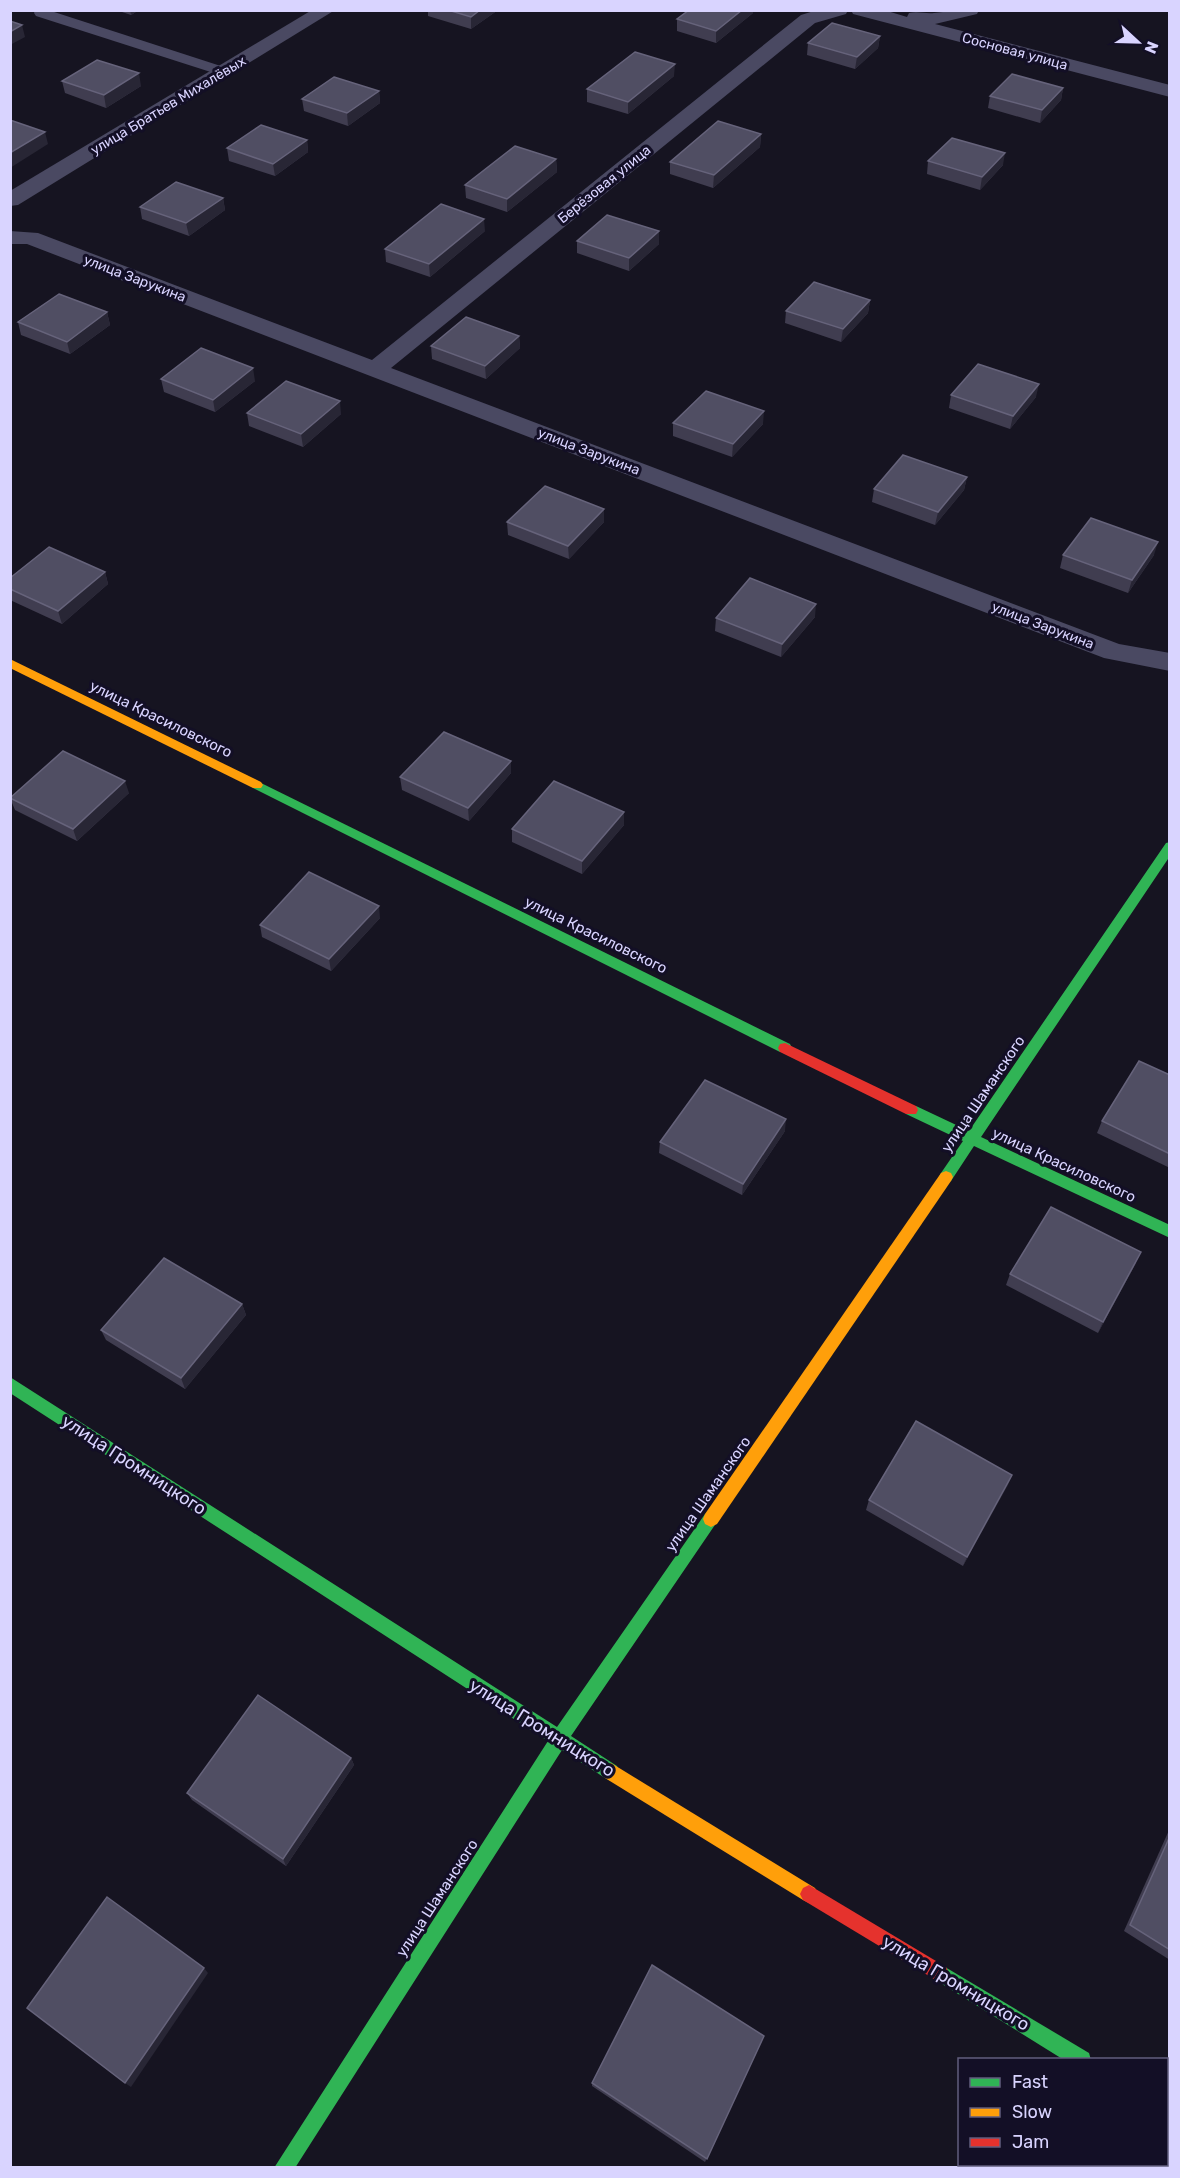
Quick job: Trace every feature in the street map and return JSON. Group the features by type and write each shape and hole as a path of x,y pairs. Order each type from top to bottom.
{"street":[{"name":"улица Братьев Михалёвых","path":"10,200 326,10"},
{"name":"Берёзовая улица","path":"375,369 808,19 839,10"},
{"path":"860,10 933,19 970,10"},
{"name":"Сосновая улица","path":"860,10 1170,91"},
{"name":"улица Зарукина","path":"10,237 30,238 1114,652 1170,662"},
{"name":"улица Красиловского","path":"10,663 972,1140 1170,1232"},
{"name":"улица Шаманского","path":"283,2168 558,1740 972,1140 1170,846"},
{"name":"улица Громницкого","path":"10,1384 558,1740 1079,2058"}],"lane":[{"path":"41,13 225,72"}],"building":[{"path":"448,10 480,10 471,17"},
{"path":"689,10 742,10 716,31 677,19"},
{"path":"10,21 22,25 10,32"},
{"path":"832,23 880,36 857,57 808,43"},
{"path":"635,52 675,64 628,102 587,89"},
{"path":"97,60 139,73 104,95 62,81"},
{"path":"1012,74 1063,88 1042,110 990,96"},
{"path":"334,77 379,91 347,113 302,99"},
{"path":"10,120 45,132 10,153"},
{"path":"718,121 761,134 714,175 670,162"},
{"path":"261,125 307,140 273,164 227,148"},
{"path":"952,138 1005,153 982,177 928,161"},
{"path":"515,146 556,159 507,199 465,185"},
{"path":"176,182 223,198 186,223 140,207"},
{"path":"441,204 484,219 429,264 385,249"},
{"path":"607,215 659,231 629,258 577,241"},
{"path":"814,282 870,300 843,329 786,311"},
{"path":"59,294 107,312 67,342 18,322"},
{"path":"466,317 519,336 485,366 431,346"},
{"path":"201,348 253,368 213,400 161,379"},
{"path":"978,364 1039,384 1013,416 951,395"},
{"path":"286,381 340,401 301,434 247,413"},
{"path":"706,391 764,411 733,444 673,423"},
{"path":"903,455 967,477 938,512 874,489"},
{"path":"545,486 604,509 568,546 507,522"},
{"path":"1091,518 1158,542 1132,580 1063,555"},
{"path":"49,547 105,572 58,611 10,589 10,578"},
{"path":"750,578 816,604 782,644 716,618"},
{"path":"444,732 511,761 468,808 400,777"},
{"path":"63,751 125,781 73,829 10,798"},
{"path":"554,781 624,812 582,861 512,829"},
{"path":"309,872 379,906 329,959 260,925"},
{"path":"1139,1061 1170,1075 1170,1154 1102,1121"},
{"path":"705,1080 786,1119 743,1184 660,1142"},
{"path":"1051,1207 1141,1252 1103,1322 1010,1274"},
{"path":"164,1258 242,1304 181,1378 101,1330"},
{"path":"916,1421 1012,1475 967,1557 869,1500"},
{"path":"258,1695 351,1758 283,1859 187,1793"},
{"path":"1170,1836 1170,1950 1130,1925"},
{"path":"107,1897 204,1968 125,2083 27,2008"},
{"path":"652,1965 764,2036 707,2159 592,2083"}],"traffic: fast":[{"path":"257,785 785,1048"},
{"path":"946,1177 1170,846"},
{"path":"911,1110 1170,1232"},
{"path":"10,1384 611,1772"},
{"path":"283,2168 558,1740 711,1519"},
{"path":"940,1973 1079,2058"}],"traffic: slow":[{"path":"10,663 257,785"},
{"path":"711,1519 946,1177"},
{"path":"611,1772 809,1894"}],"traffic: jam":[{"path":"785,1048 911,1110"},
{"path":"809,1894 940,1973"}]}
